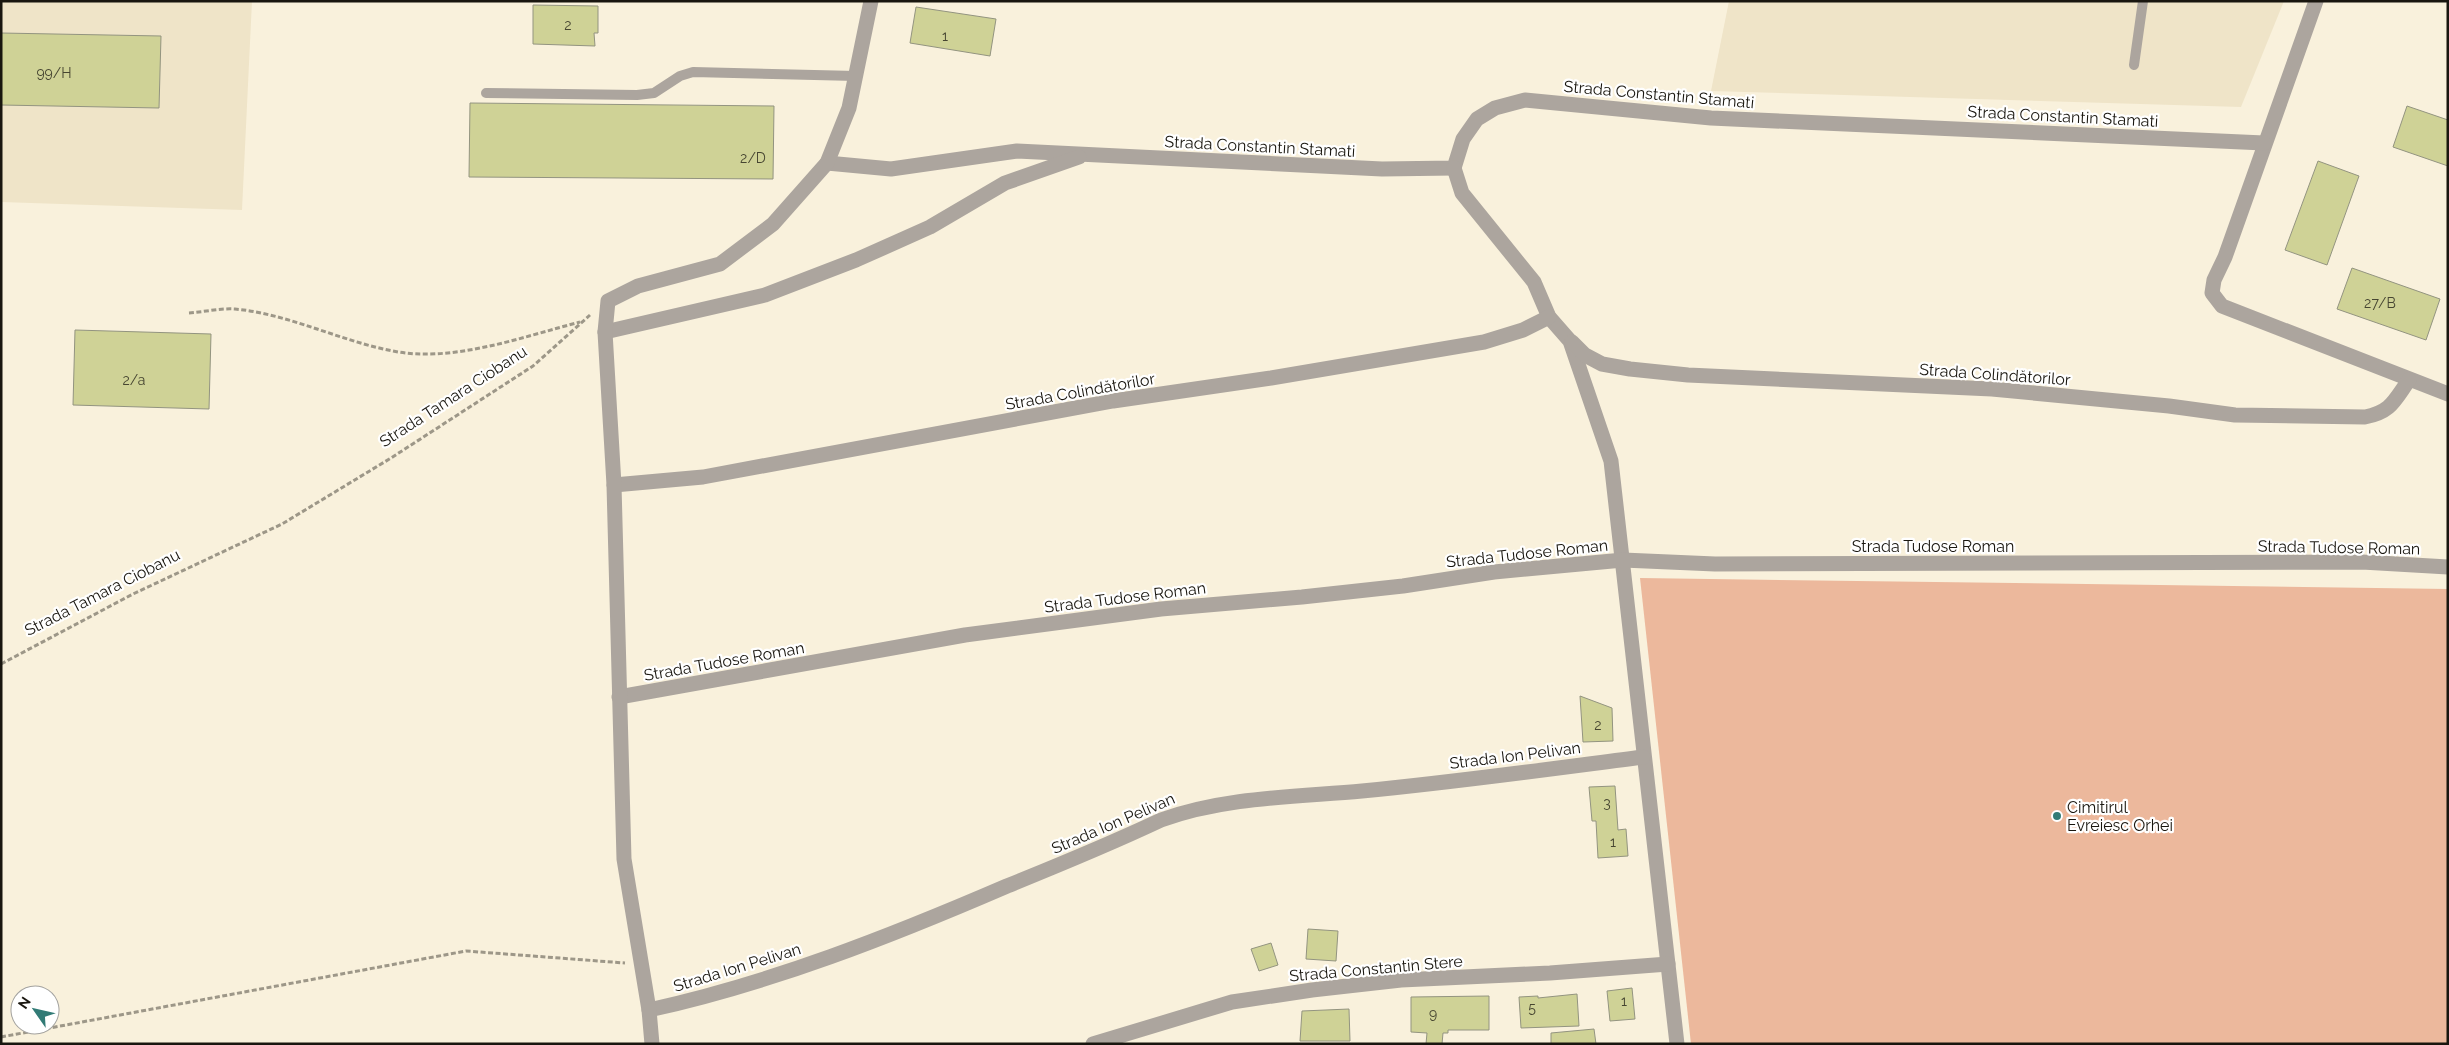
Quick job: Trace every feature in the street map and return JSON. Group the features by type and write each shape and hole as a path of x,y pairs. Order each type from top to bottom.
{"street":[{"path":"652,1044 624,859 614,485 605,332 608,301 638,286 720,264 774,224 827,163 849,108 871,1"},
{"path":"2316,1 2264,143 2225,258 2214,280 2212,293 2222,306 2448,394"},
{"name":"Strada Constantin Stamati","path":"827,163 891,169 1017,152 1382,169 1454,168 1463,139 1477,119 1495,108 1525,100 1711,118 2264,143"},
{"name":"Strada Constantin Stamati","path":"605,332 765,296 856,260 930,227 1005,183 1086,155"},
{"path":"1454,168 1462,193 1534,282 1549,317 1570,341 1611,461 1677,1044"},
{"name":"Strada Colindătorilor","path":"614,485 703,478 1113,401 1271,378 1484,342 1523,330 1549,317"},
{"name":"Strada Colindătorilor","path":"1570,341 1585,355 1602,364 1630,370 1688,375 1992,389 2169,406 2235,415 2365,417 2382,414 2394,402 2409,380"},
{"name":"Strada Tudose Roman","path":"619,697 975,634 1161,609 1302,597 1403,586 1494,572 1622,560 1734,564 2326,562 2448,567"},
{"name":"Strada Ion Pelivan","path":"648,1010 701,998 796,968 929,920 1190,809 1234,802 1372,790 1643,757"},
{"name":"Strada Constantin Stere","path":"1093,1044 1232,1002 1312,990 1402,980 1550,973 1668,964"}],"lane":[{"path":"2134,65 2143,1"},
{"path":"486,93 637,96 654,93 680,76 693,72 856,76"}],"path":[{"name":"Strada Tamara Ciobanu","path":"1,664 133,594 282,524 391,458 533,366 580,322 608,301"},
{"path":"189,313 233,309 272,315 328,334 394,352 440,355 580,322"},
{"path":"1,1037 466,951 640,964"}],"shaded area":[{"path":"1,1 252,1 242,210 1,202"},
{"path":"1729,1 2284,1 2241,107 1711,91"},
{"name":"Cimitirul Evreiesc Orhei","path":"1640,578 2448,589 2448,1044 1691,1044"}],"building":[{"path":"533,5 598,6 598,33 594,33 595,46 533,44"},
{"path":"916,7 996,19 990,56 910,43"},
{"path":"1,33 161,36 159,108 1,105"},
{"path":"470,103 774,106 773,179 469,177"},
{"path":"2407,106 2448,120 2448,166 2393,147"},
{"path":"2318,161 2359,176 2327,265 2285,250"},
{"path":"2352,268 2440,299 2426,340 2337,309"},
{"path":"75,330 211,334 209,409 73,405"},
{"path":"1580,696 1612,708 1613,741 1583,742"},
{"path":"1615,786 1618,830 1626,829 1628,856 1598,858 1596,821 1592,821 1589,787"},
{"path":"1308,929 1338,931 1336,961 1306,959"},
{"path":"1271,943 1278,965 1259,971 1251,949"},
{"path":"1632,988 1635,1019 1610,1021 1607,991"},
{"path":"1577,994 1579,1026 1521,1028 1519,997 1538,996 1538,998"},
{"path":"1489,996 1489,1030 1448,1030 1448,1033 1443,1033 1442,1044 1426,1044 1427,1033 1411,1032 1411,997"},
{"path":"1349,1009 1350,1041 1300,1041 1302,1011"},
{"path":"1594,1029 1596,1044 1551,1044 1551,1033"}],"place":[{"name":"Cimitirul Evreiesc Orhei","path":"2057,816"}]}
